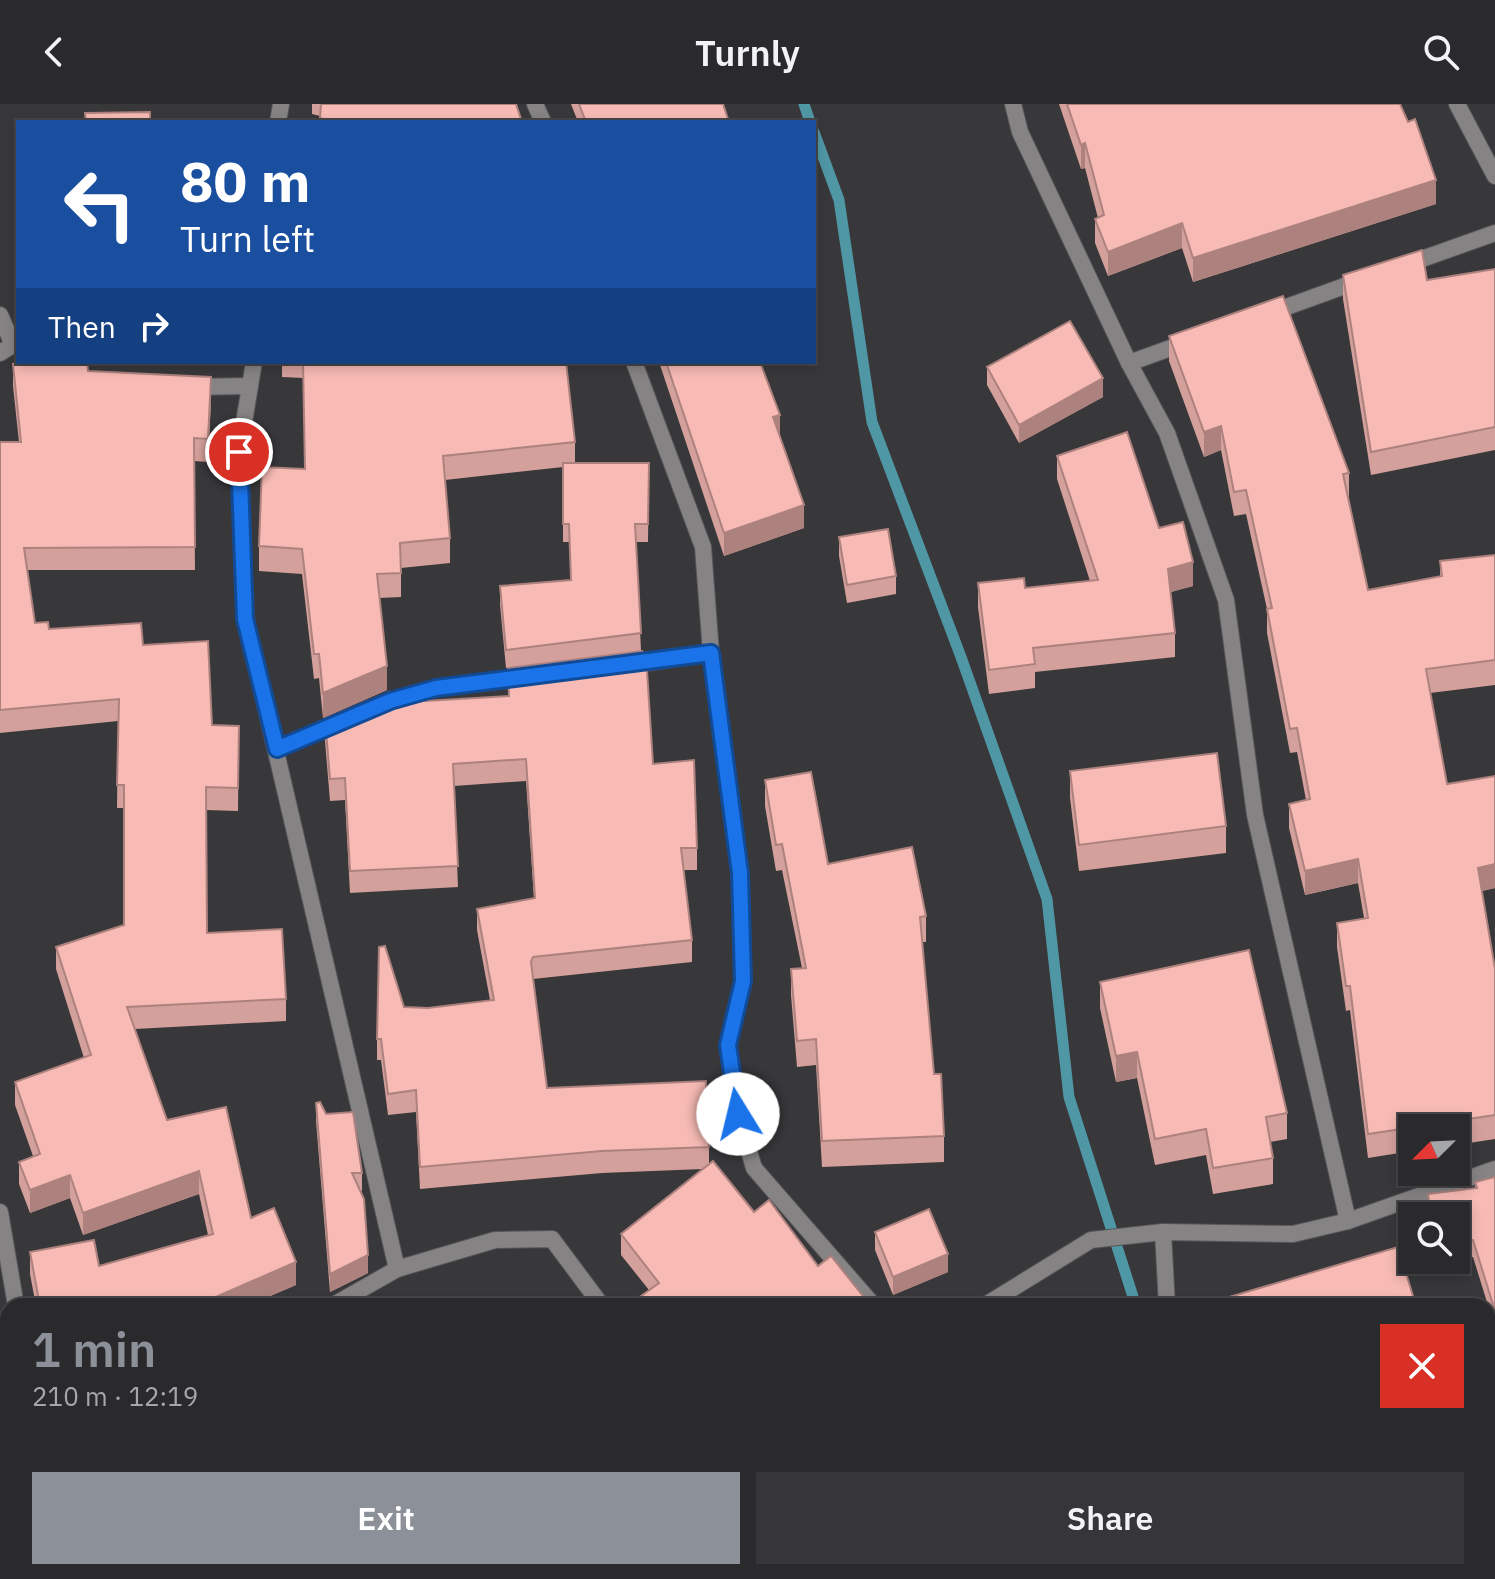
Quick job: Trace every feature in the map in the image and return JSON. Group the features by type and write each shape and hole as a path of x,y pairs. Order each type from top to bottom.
{"street":[{"path":"1013,104 1020,132 1129,363 1167,433 1226,600 1255,815 1348,1221"},
{"path":"1457,104 1495,176"},
{"path":"1261,316 1495,233"},
{"path":"0,315 10,348"},
{"path":"1129,363 1202,337"},
{"path":"254,364 239,452 245,619 397,1269"},
{"path":"635,364 703,547 711,653 740,873 743,981 728,1045 738,1114 754,1168 867,1298"},
{"path":"172,387 250,386"},
{"path":"601,669 711,653"},
{"path":"277,749 390,701 436,688 541,676"},
{"path":"997,1298 1091,1240 1163,1232 1293,1234 1348,1221 1495,1169"},
{"path":"0,1212 15,1298"},
{"path":"1163,1232 1167,1298"},
{"path":"346,1298 397,1269 495,1240 552,1239 596,1298"}],"building":[{"path":"321,104 516,104 521,120 327,120 320,118"},
{"path":"579,104 723,104 728,120 585,120"},
{"path":"1067,104 1400,104 1408,122 1415,119 1436,180 1193,258 1182,223 1108,252 1095,219 1104,215 1085,143 1081,145"},
{"path":"150,112 150,120 86,120 85,113"},
{"path":"1422,250 1427,280 1495,269 1495,427 1371,452 1343,275"},
{"path":"1283,296 1349,473 1343,474 1368,590 1442,576 1440,561 1495,555 1495,660 1426,669 1447,784 1495,776 1495,864 1478,868 1495,969 1495,1115 1470,1119 1470,1114 1398,1114 1398,1130 1368,1134 1350,986 1346,986 1337,923 1368,918 1358,859 1305,871 1289,804 1310,799 1297,728 1290,729 1267,609 1272,608 1246,490 1234,492 1221,426 1204,432 1169,336"},
{"path":"1070,321 1103,378 1019,425 987,367"},
{"path":"13,364 87,364 88,371 211,377 208,439 194,438 195,547 24,548 35,623 48,622 49,629 141,623 143,645 208,641 212,725 239,726 238,788 206,787 207,933 282,929 286,999 127,1007 167,1120 226,1107 251,1218 274,1208 296,1262 213,1298 39,1298 30,1252 94,1240 99,1266 213,1234 199,1171 83,1213 70,1175 30,1190 19,1162 40,1154 15,1082 91,1055 56,947 124,925 124,785 117,785 119,699 0,710 0,442 21,442"},
{"path":"303,364 566,364 575,442 443,456 450,538 400,543 401,573 377,574 387,666 323,693 319,654 314,654 302,549 259,546 262,467 305,469"},
{"path":"667,364 761,364 780,415 773,417 804,505 724,533"},
{"path":"1127,432 1159,528 1183,522 1193,562 1168,569 1175,633 1033,648 1035,664 989,670 978,583 1024,578 1025,588 1098,580 1057,456"},
{"path":"563,463 649,463 648,524 635,524 641,633 506,650 500,586 571,580 569,524 563,524"},
{"path":"888,529 896,576 847,585 839,537"},
{"path":"642,651 646,655 653,764 694,760 697,848 681,848 692,940 533,957 531,962 547,1088 706,1081 709,1147 602,1151 420,1167 416,1090 388,1094 381,1039 377,1039 379,947 385,946 404,1007 428,1008 494,1000 477,909 535,898 526,759 453,764 458,866 350,871 345,778 330,779 325,719 389,692 391,703 509,696 508,668"},
{"path":"1217,753 1226,826 1079,845 1070,771"},
{"path":"811,772 828,864 912,847 926,916 920,917 934,1074 941,1074 944,1136 822,1141 816,1039 797,1041 791,969 806,968 782,844 776,845 765,780"},
{"path":"1249,950 1287,1113 1266,1117 1273,1158 1213,1168 1206,1129 1155,1139 1137,1052 1116,1056 1100,982"},
{"path":"320,1102 326,1114 353,1112 362,1173 352,1173 364,1199 368,1255 330,1274 316,1103"},
{"path":"713,1161 754,1212 769,1200 818,1266 831,1256 865,1298 638,1298 659,1283 621,1234"},
{"path":"1495,1177 1495,1298 1491,1298 1473,1240 1470,1240 1470,1202 1429,1202 1428,1194 1477,1188 1475,1182"},
{"path":"929,1209 948,1254 893,1277 875,1232"},
{"path":"1398,1247 1398,1274 1406,1274 1414,1298 1226,1298"}],"waterway":[{"path":"804,104 809,120"},
{"path":"816,137 839,200 872,422 961,657 1047,899 1069,1097 1133,1298"}],"route":[{"path":"239,452 245,619 277,749 390,701 436,688 711,653 740,873 743,981 728,1045 738,1114"}]}
